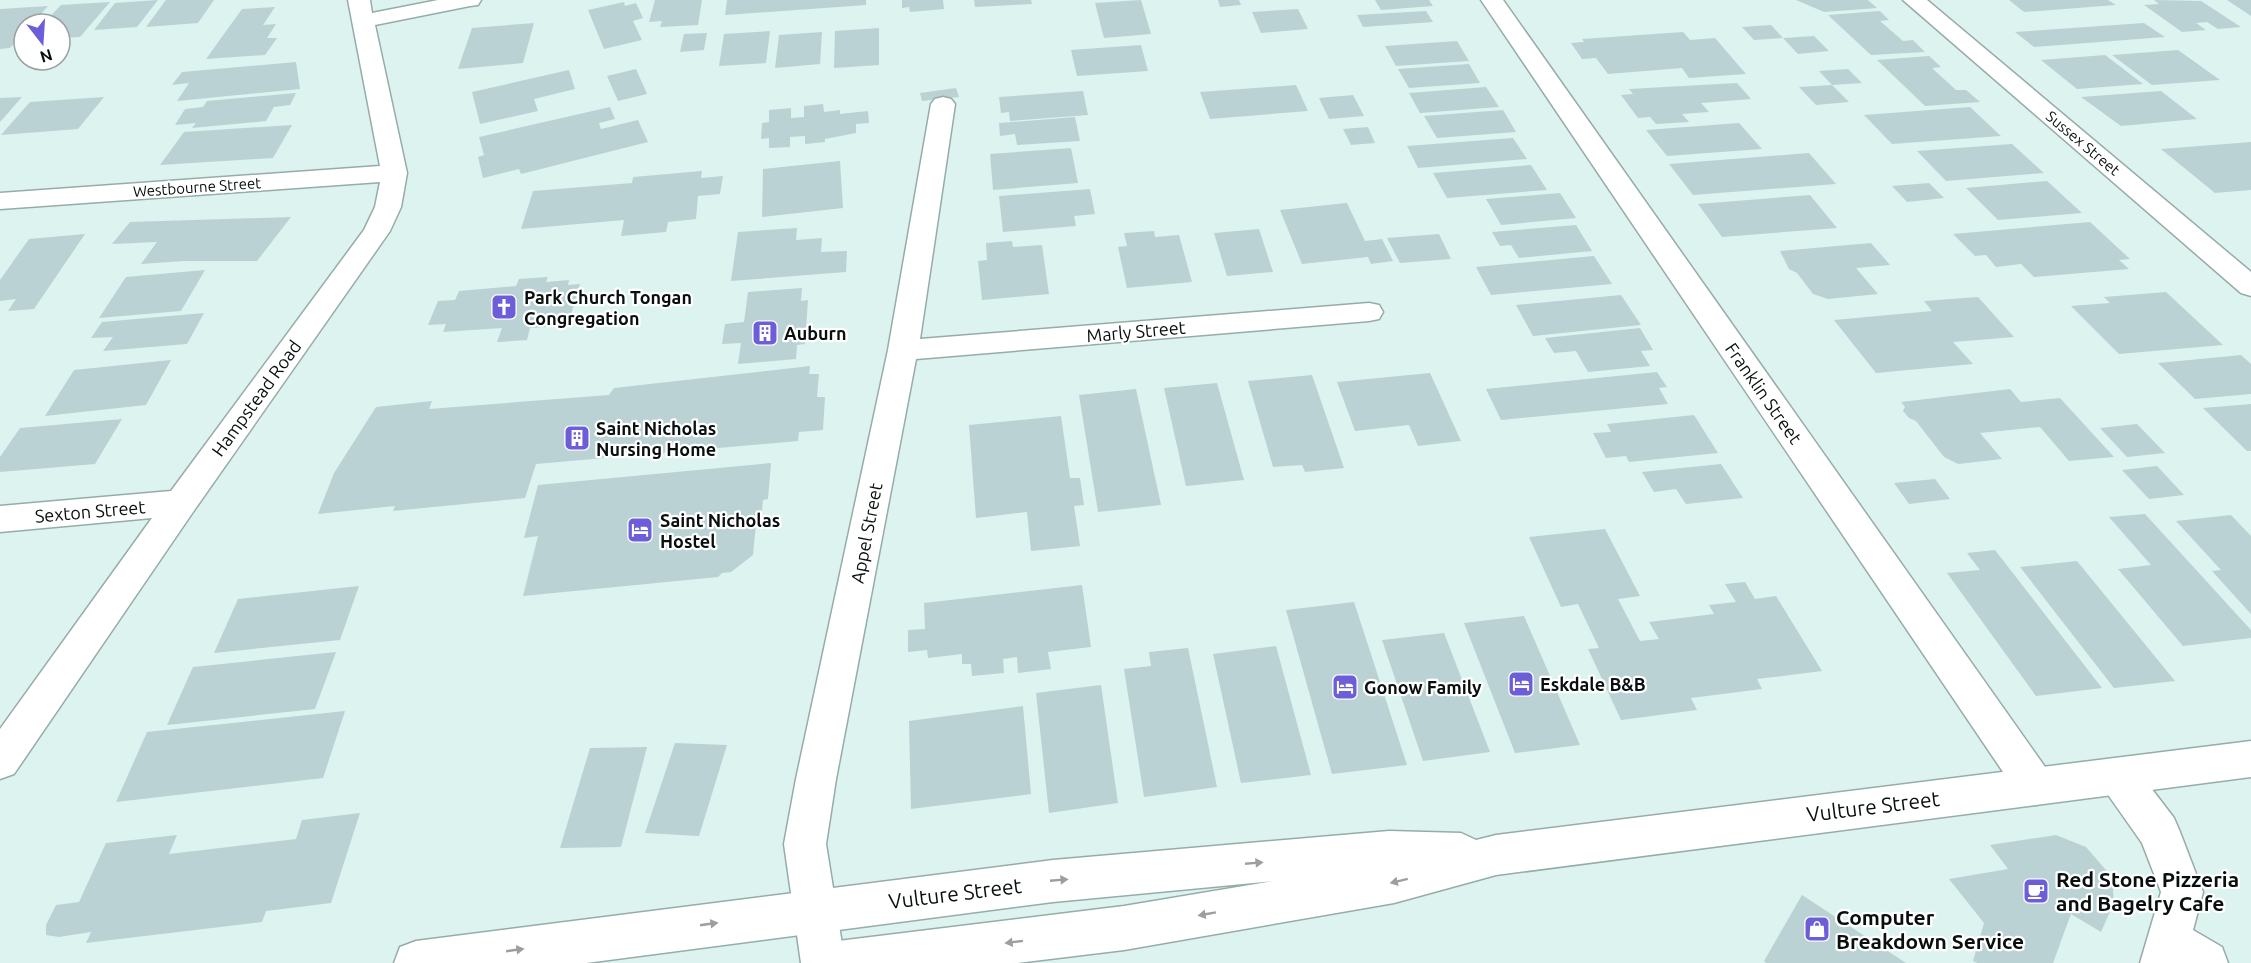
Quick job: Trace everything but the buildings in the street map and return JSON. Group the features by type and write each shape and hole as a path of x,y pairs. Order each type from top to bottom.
{"street":[{"path":"362,10 470,0"},
{"name":"Franklin Street","path":"1492,0 2036,787"},
{"name":"Sussex Street","path":"1914,0 2251,287"},
{"name":"Hampstead Road","path":"0,761 181,503 377,231 388,207 394,173 362,10"},
{"name":"Appel Street","path":"823,963 805,844 816,779 903,350 943,104"},
{"name":"Westbourne Street","path":"0,201 394,173"},
{"name":"Marly Street","path":"903,350 1369,312"},
{"name":"Sexton Street","path":"0,519 181,503"},
{"name":"Vulture Street","path":"838,963 1124,928 1394,882 1496,855 2251,759"},
{"path":"2118,776 2158,832 2182,892 2166,952 2206,963"},
{"name":"Vulture Street","path":"416,963 1053,881 1378,852 1496,855"}],"place":[{"name":"Park Church Tongan Congregation","path":"504,307"},
{"name":"Auburn","path":"765,333"},
{"name":"Saint Nicholas Nursing Home","path":"577,438"},
{"name":"Saint Nicholas Hostel","path":"640,530"},
{"name":"Eskdale B&B","path":"1521,684"},
{"name":"Gonow Family","path":"1345,687"},
{"name":"Red Stone Pizzeria and Bagelry Cafe","path":"2036,891"},
{"name":"Computer Breakdown Service","path":"1817,929"}]}
